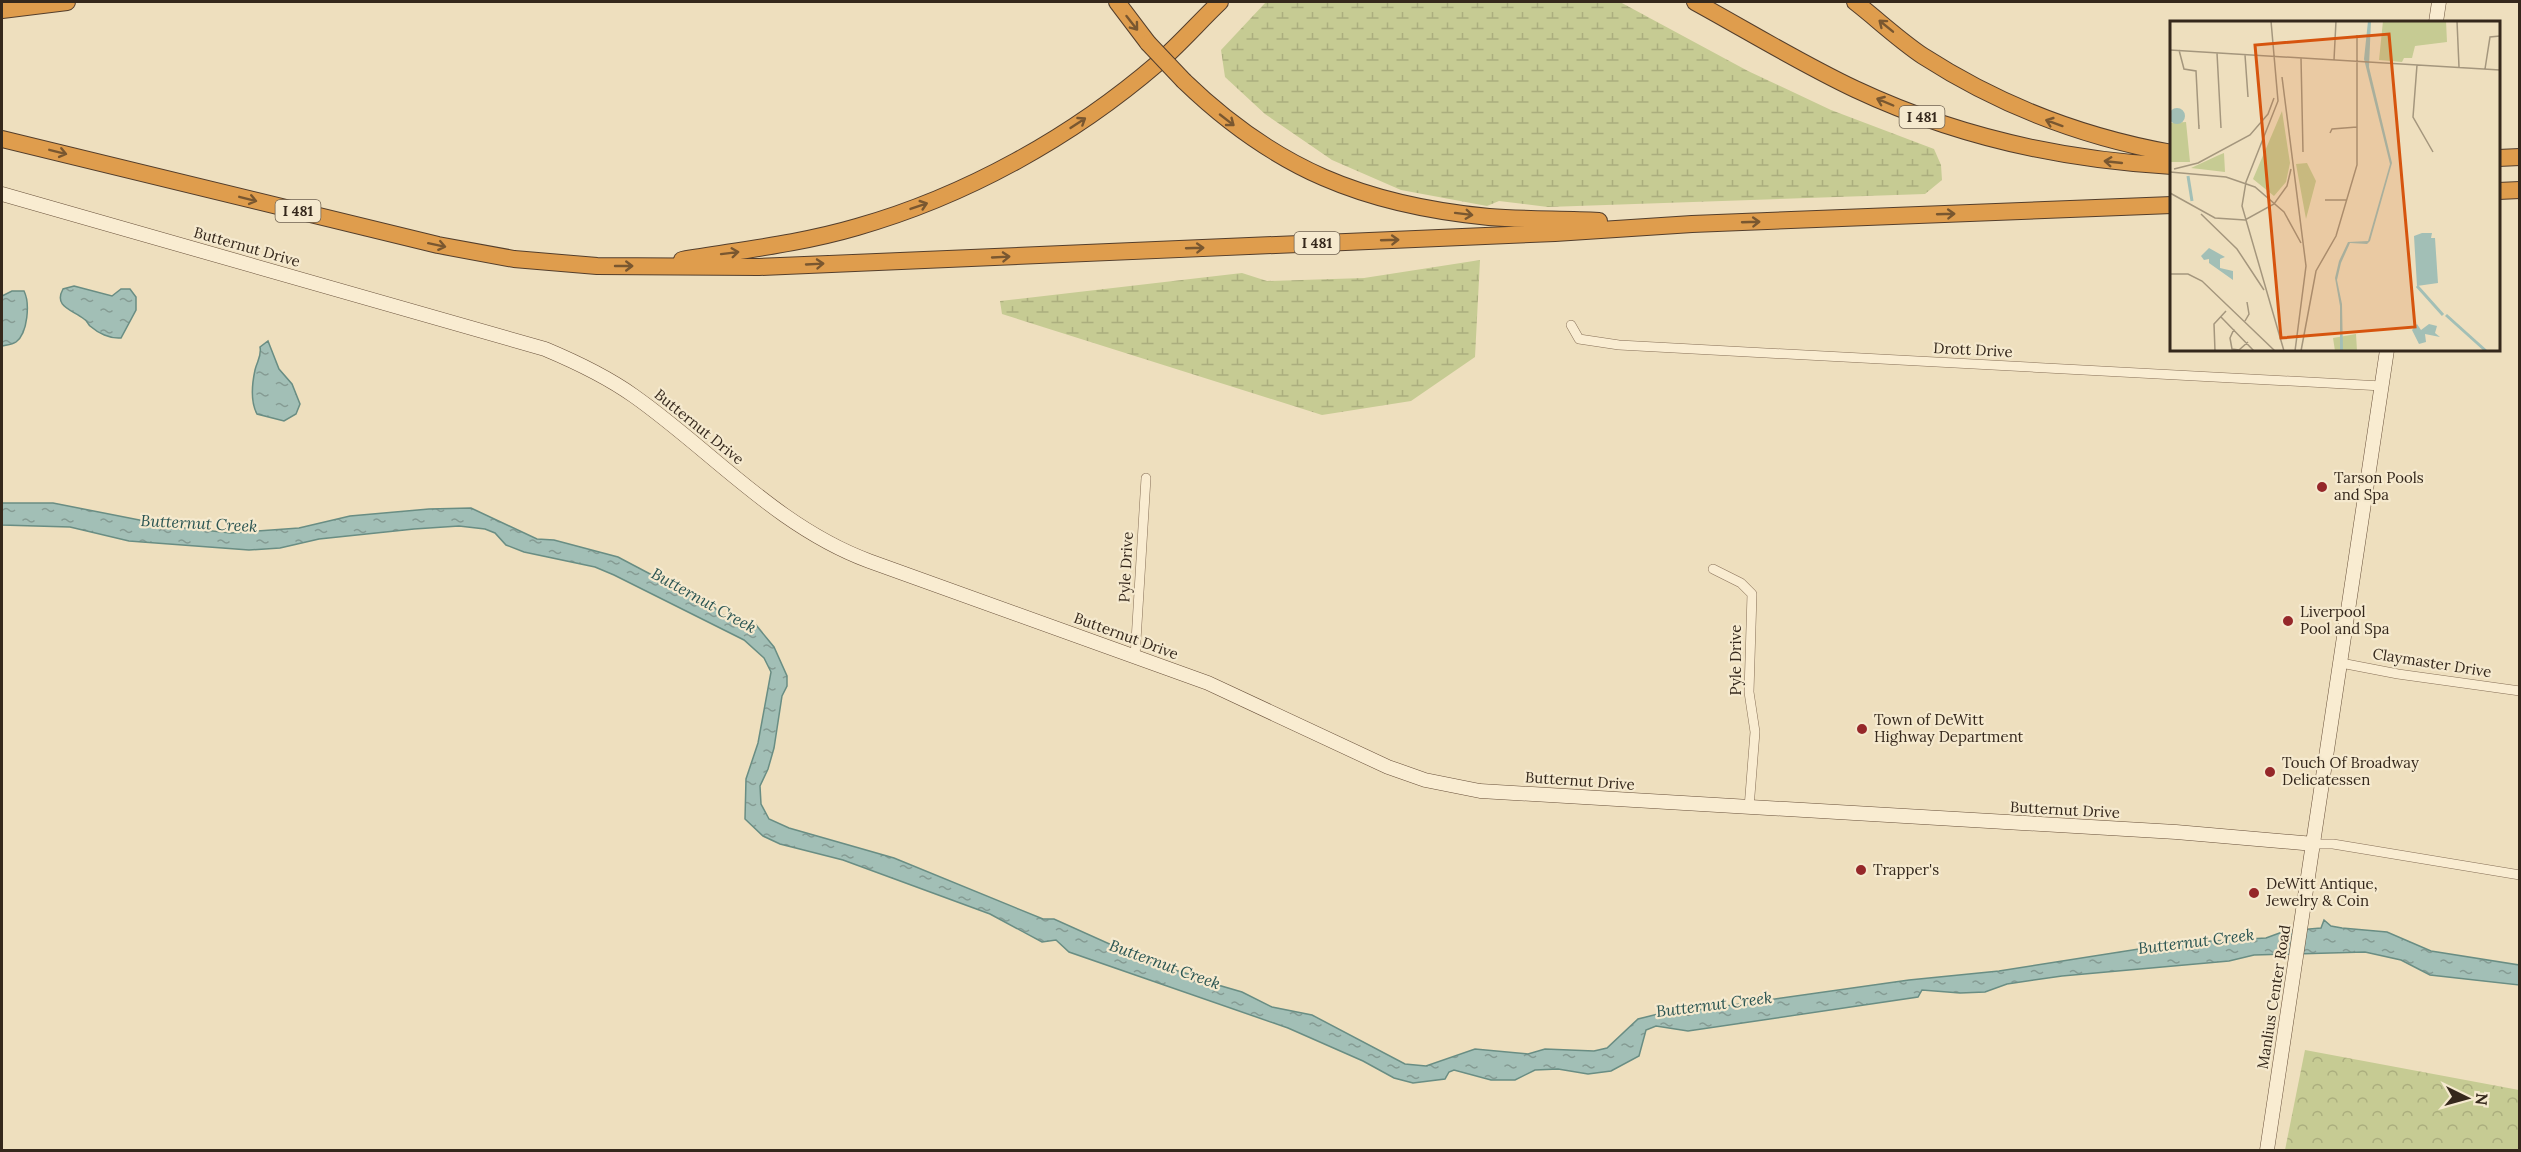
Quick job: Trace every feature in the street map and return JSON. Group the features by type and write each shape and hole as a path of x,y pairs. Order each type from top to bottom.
{"highway":[{"path":"2,10 66,2"},
{"path":"1117,2 1148,43 1219,113 1256,142 1293,163 1336,183 1384,200 1491,217 1692,224"},
{"path":"652,266 794,243 858,227 932,201 974,182 1028,154 1120,94 1170,52 1220,2"},
{"name":"I 481","path":"1695,2 1854,88 1947,126 2028,149 2076,158 2170,166"},
{"path":"1856,2 1921,55 2015,106 2066,127 2132,146 2170,153"},
{"name":"I 481","path":"2,139 438,245 514,259 597,266 704,268 942,259 1555,233 1692,224 2170,205"},
{"path":"2500,158 2520,157"},
{"path":"2500,191 2520,190"}],"street":[{"path":"2436,21 2439,2"},
{"name":"Butternut Drive","path":"2,194 545,349 585,366 633,395 783,515 832,545 858,557 1208,683 1388,767 1452,787 1480,791 1749,808 2176,832 2314,844"},
{"name":"Drott Drive","path":"1571,325 1579,339 1619,345 2382,386"},
{"name":"Manlius Center Road","path":"2267,1150 2387,351"},
{"name":"Pyle Drive","path":"1135,657 1146,478"},
{"name":"Pyle Drive","path":"1713,569 1741,583 1750,589 1752,594 1749,692 1755,732 1749,808"},
{"name":"Claymaster Drive","path":"2341,663 2398,674 2520,691"},
{"path":"2314,844 2333,844 2520,875"}],"green space":[{"path":"1266,2 1620,2 1748,71 1831,110 1934,149 1941,165 1942,180 1925,194 1548,207 1499,201 1487,206 1401,190 1332,160 1265,114 1225,77 1221,50"},
{"path":"1480,260 1475,357 1411,401 1322,415 1002,314 1000,301 1242,273 1267,281 1364,278"},
{"path":"2305,1050 2519,1090 2519,1150 2285,1150"}],"water":[{"path":"74,286 112,296 121,289 130,289 136,297 136,310 121,338 97,331 62,304 63,289"},
{"path":"12,291 24,291 27,318 20,338 14,343 2,346 2,296"},
{"path":"268,341 279,369 292,384 300,404 296,414 284,421 257,414 253,404 253,381 260,356 260,347"},
{"name":"Butternut Creek","path":"2,503 53,503 175,527 231,533 299,528 350,516 471,508 537,539 554,540 618,557 688,594 709,601 720,614 756,625 774,647 787,676 787,686 782,696 774,748 760,786 761,804 769,819 789,828 894,858 1043,919 1054,919 1154,964 1242,992 1272,1007 1312,1015 1405,1064 1426,1066 1475,1049 1528,1054 1545,1049 1594,1051 1607,1048 1638,1019 1674,1010 1690,1011 1909,980 1999,971 2177,943 2266,938 2285,931 2321,928 2324,920 2331,926 2387,932 2431,951 2519,965 2519,985 2430,975 2401,960 2365,952 2254,955 2229,961 2062,976 2007,984 1985,992 1922,990 1918,997 1688,1031 1656,1026 1646,1030 1639,1056 1611,1071 1588,1074 1558,1069 1535,1070 1515,1080 1491,1080 1454,1070 1449,1072 1445,1079 1413,1083 1394,1078 1363,1061 1288,1028 1069,952 1056,940 1042,942 990,914 843,860 780,844 763,836 745,819 746,779 758,743 771,672 764,658 744,640 595,567 524,552 506,545 495,533 485,529 459,526 319,539 280,548 249,550 129,541 70,527 2,525"}],"place":[{"name":"Tarson Pools and Spa","path":"2322,487"},
{"name":"Liverpool Pool and Spa","path":"2288,621"},
{"name":"Town of DeWitt Highway Department","path":"1862,729"},
{"name":"Touch Of Broadway Delicatessen","path":"2270,772"},
{"name":"Trapper's","path":"1861,870"},
{"name":"DeWitt Antique, Jewelry & Coin","path":"2254,893"}]}
